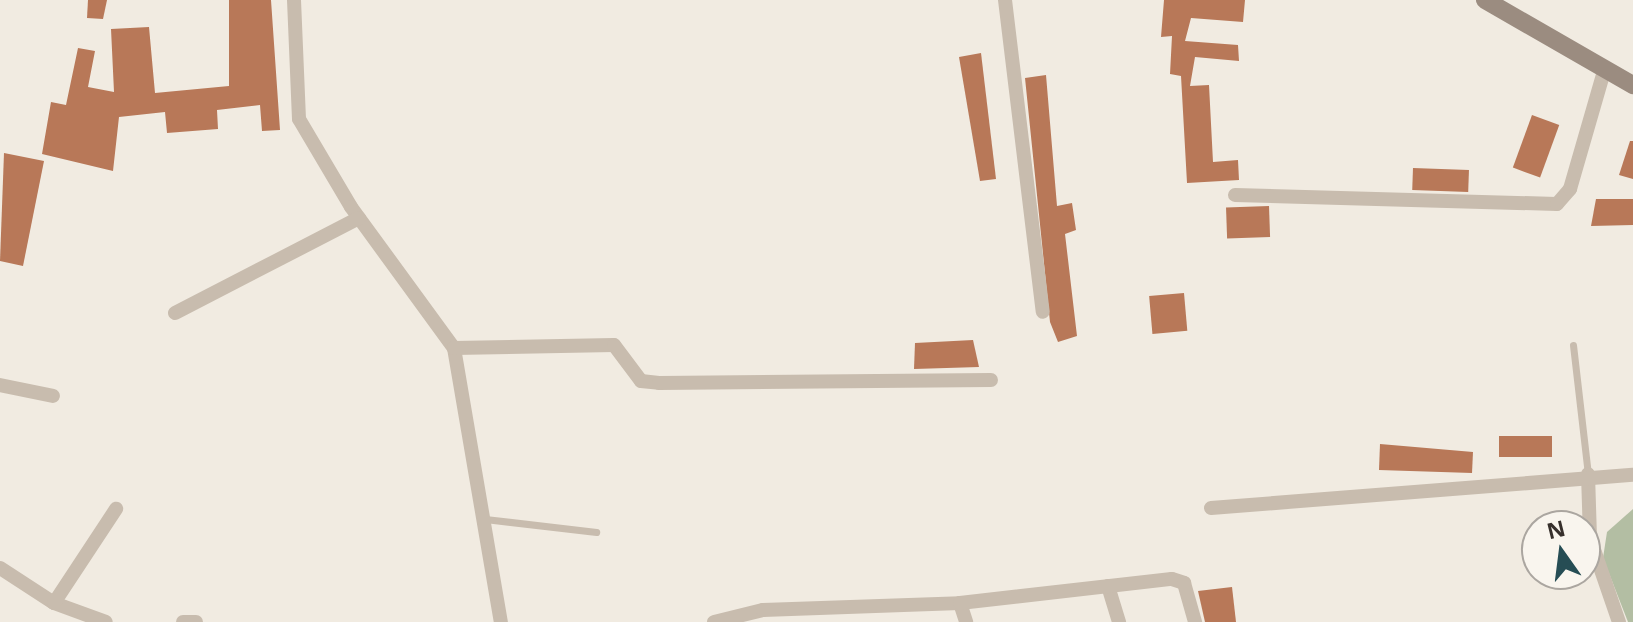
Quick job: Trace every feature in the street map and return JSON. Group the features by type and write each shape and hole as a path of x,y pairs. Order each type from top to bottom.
{"street":[{"path":"294,0 299,119 359,218 454,348 478,519 501,622"},
{"path":"1005,0 1043,312"},
{"path":"1485,0 1633,85"},
{"path":"1235,195 1557,204 1570,189 1605,68"},
{"path":"175,313 359,218"},
{"path":"454,348 614,345 626,352 641,381 659,383 991,380"},
{"path":"0,385 53,396"},
{"path":"1588,474 1590,538 1619,622"},
{"path":"1211,508 1588,474 1633,475"},
{"path":"54,603 116,509"},
{"path":"0,568 54,603 106,622"},
{"path":"714,622 960,603 1108,586 1184,583 1195,622"},
{"path":"1108,586 1119,622"},
{"path":"960,603 966,622"},
{"path":"183,622 196,622"}],"lane":[{"path":"1573,345 1588,474"},
{"path":"478,519 596,532"}],"green space":[{"path":"1633,509 1633,622 1628,622 1603,558 1607,532"}],"building":[{"path":"88,0 107,0 103,19 87,18"},
{"path":"229,0 271,0 280,130 262,131 260,105 217,110 218,129 167,133 165,112 119,117 113,171 42,154 51,102 66,105 78,48 95,51 88,87 114,92 111,29 149,27 155,93 229,86"},
{"path":"1164,0 1245,0 1243,22 1191,18 1185,41 1238,45 1239,61 1195,57 1190,86 1209,85 1213,162 1238,160 1239,180 1187,183 1181,76 1170,74 1172,36 1161,37"},
{"path":"981,53 996,179 980,181 959,57"},
{"path":"1046,75 1057,206 1072,203 1076,230 1065,234 1077,336 1058,342 1050,322 1025,78"},
{"path":"1532,115 1559,125 1540,178 1513,168"},
{"path":"1630,141 1633,141 1633,179 1619,175"},
{"path":"4,153 44,161 23,266 0,261"},
{"path":"1413,168 1469,170 1468,192 1412,190"},
{"path":"1596,199 1633,199 1633,225 1591,226"},
{"path":"1269,206 1270,237 1227,238 1226,208"},
{"path":"1184,293 1187,331 1152,334 1149,296"},
{"path":"973,340 979,367 914,369 915,343"},
{"path":"1499,436 1552,436 1552,457 1499,457"},
{"path":"1380,444 1473,452 1472,473 1379,470"},
{"path":"1232,587 1236,622 1205,622 1198,591"}]}
